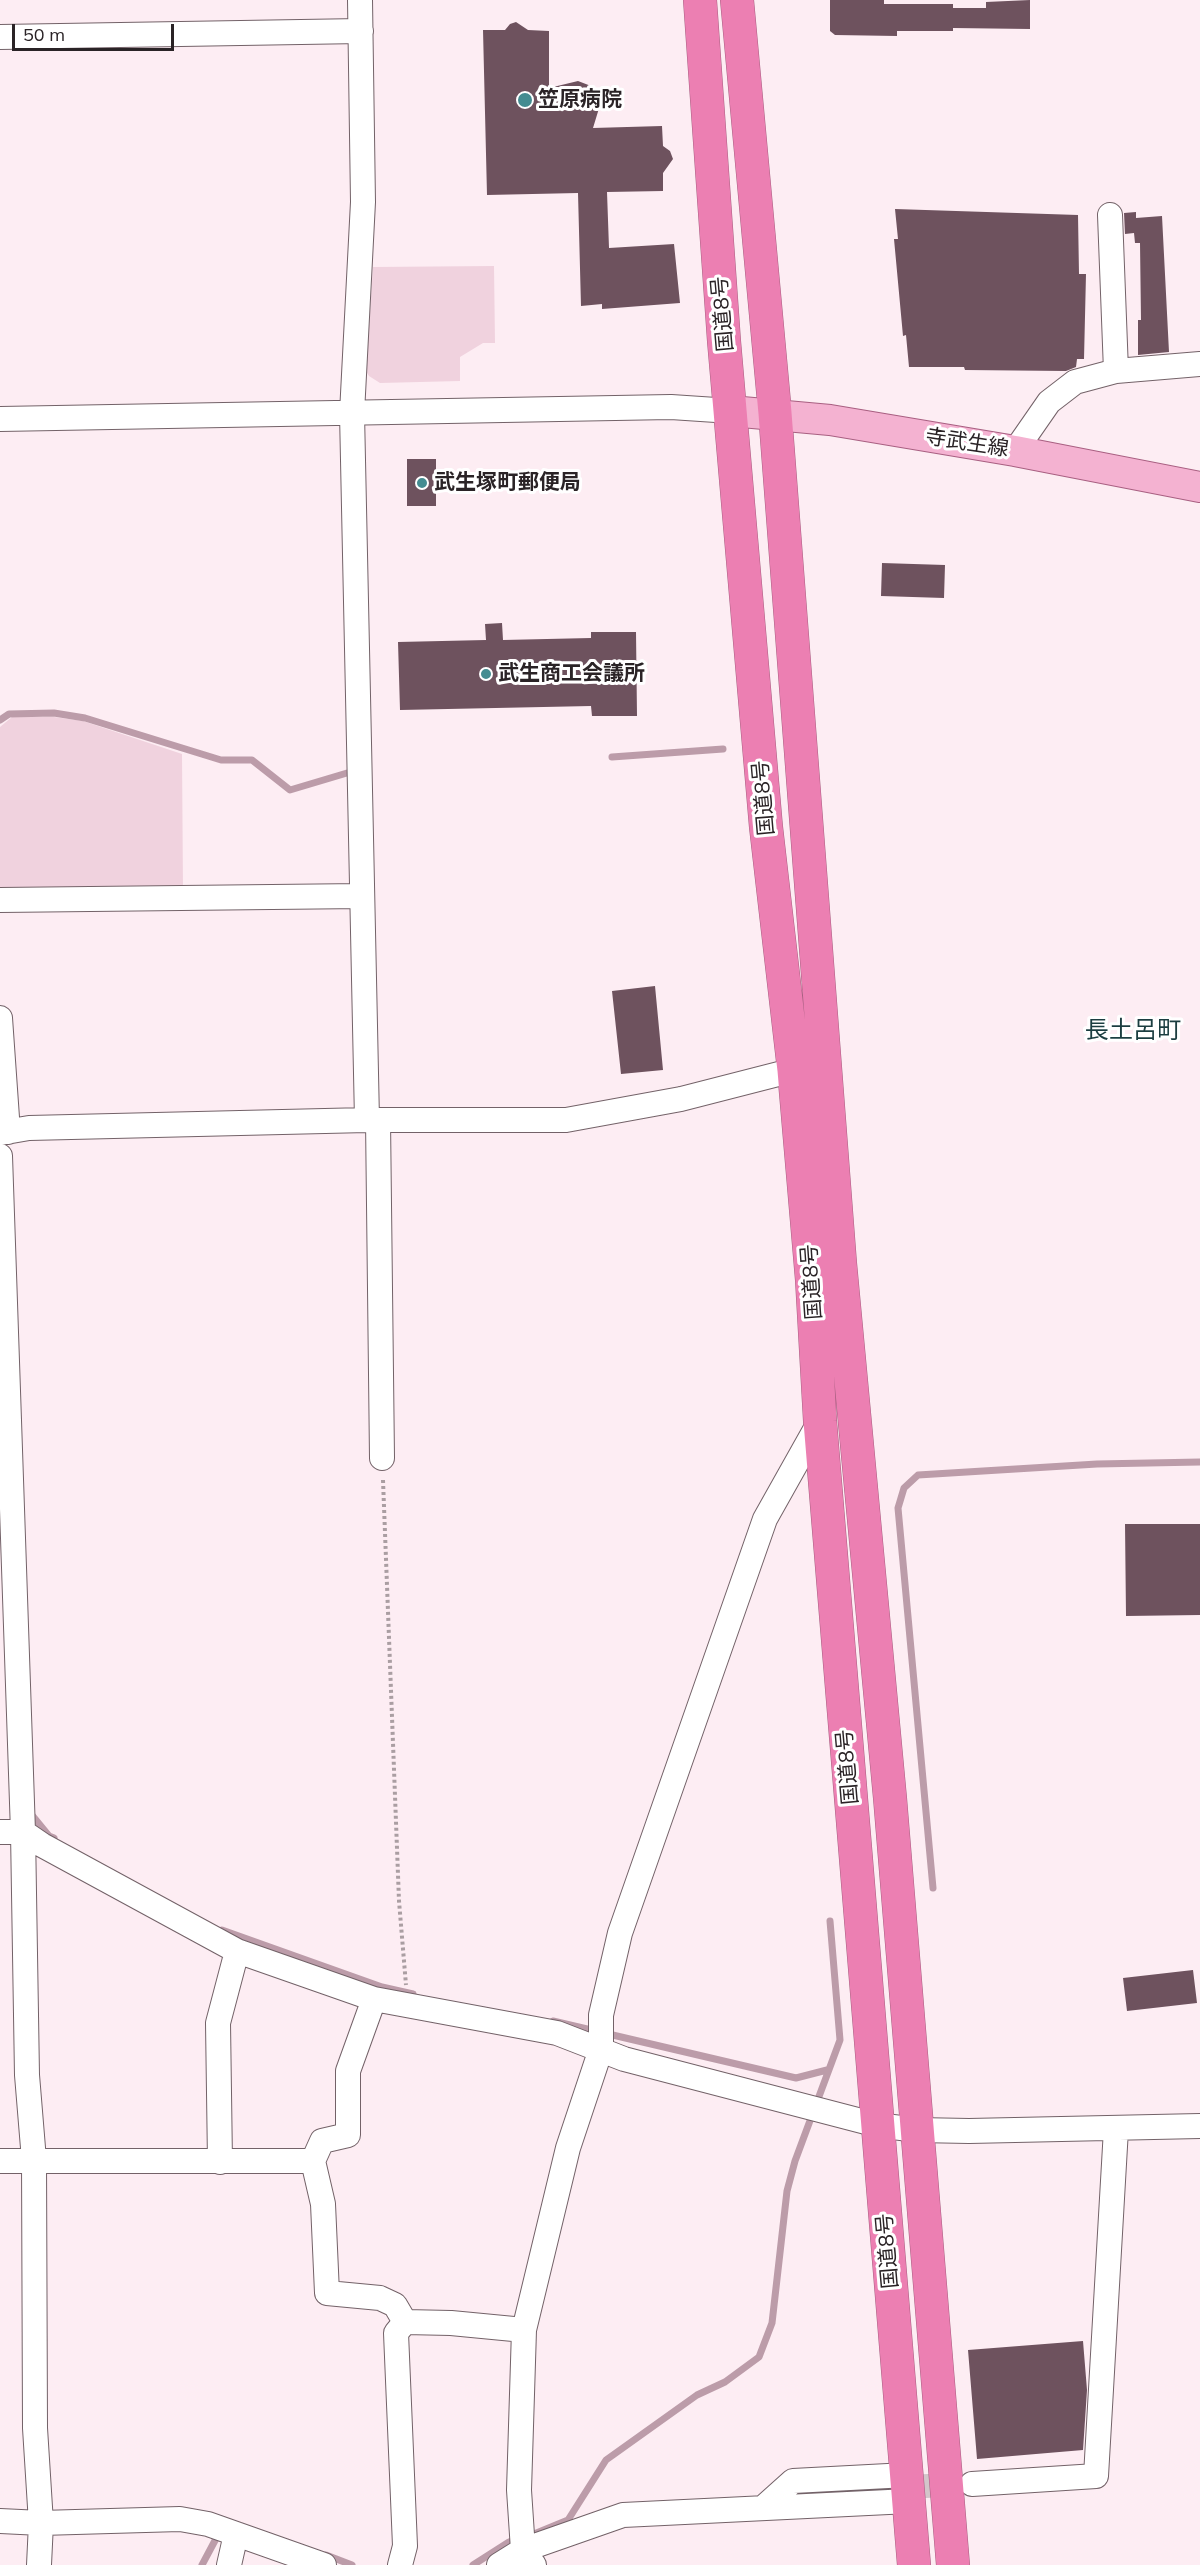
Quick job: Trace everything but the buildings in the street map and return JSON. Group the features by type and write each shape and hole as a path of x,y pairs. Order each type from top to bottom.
{"highway":[{"name":"国道8号","path":"700,0 766,827 794,1070 812,1280 820,1421 914,2565"},
{"name":"国道8号","path":"738,0 775,413 840,1263 891,1810 953,2565"}],"main road":[{"name":"寺武生線","path":"731,411 775,413 1015,451 1200,487"}],"street":[{"path":"360,0 363,202 352,413 362,896 373,1120 382,1458"},
{"path":"0,37 361,31"},
{"path":"1110,215 1116,370"},
{"path":"1015,451 1048,402 1075,382 1116,370 1200,364"},
{"path":"0,419 671,407 731,411"},
{"path":"0,900 362,896"},
{"path":"0,1018 4,1133 29,1128 373,1120 566,1120 681,1099 794,1070"},
{"path":"0,1156 11,1832 33,2160 35,2428 40,2523 39,2565"},
{"path":"529,2557 519,2490 524,2330 568,2148 601,2049 601,2015 620,1933 765,1519 820,1421"},
{"path":"11,1832 42,1845 237,1951 374,1999 557,2033 624,2059 877,2125 917,2130 1116,2129 1200,2126"},
{"path":"220,2162 218,2023 237,1951"},
{"path":"374,1999 348,2071 348,2135 322,2141 313,2161 323,2204 327,2293 380,2298 395,2305 405,2322"},
{"path":"972,2484 1096,2476 1116,2129"},
{"path":"0,2160 313,2161"},
{"path":"405,2322 452,2322 524,2330"},
{"path":"400,2565 405,2546 396,2333 405,2322"},
{"path":"499,2565 529,2557 623,2515 908,2488"},
{"path":"771,2501 878,2489"},
{"path":"0,2521 40,2523 180,2519 208,2524 324,2565"},
{"path":"229,2565 236,2534"}],"path":[{"path":"382,1458 399,1900 408,2007"}],"shaded area":[{"path":"494,266 495,343 483,343 460,357 460,381 380,383 369,376 366,371 373,267"},
{"path":"12,717 54,717 83,721 182,754 183,891 0,892 0,727"}],"waterway":[{"path":"0,720 9,714 54,713 85,718 221,760 252,760 290,790 347,773"},
{"path":"612,757 723,749"},
{"path":"933,1888 898,1508 904,1488 918,1475 1097,1464 1200,1462"},
{"path":"31,1814 49,1836 54,1838"},
{"path":"534,2534 568,2520 606,2460 697,2395 725,2382 759,2357 772,2323 787,2191 795,2161 840,2040 830,1921"},
{"path":"222,1930 382,1987 413,1994"},
{"path":"553,2021 796,2078 827,2070"},
{"path":"202,2565 219,2533"},
{"path":"473,2565 517,2539"},
{"path":"326,2555 352,2565"}],"tunnel":[{"path":"878,2489 961,2484"}],"place":[{"name":"笠原病院","path":"525,100"},
{"name":"武生塚町郵便局","path":"422,483"},
{"name":"武生商工会議所","path":"486,674"}],"district":[{"name":"長土呂町","path":"1133,1031"}]}
